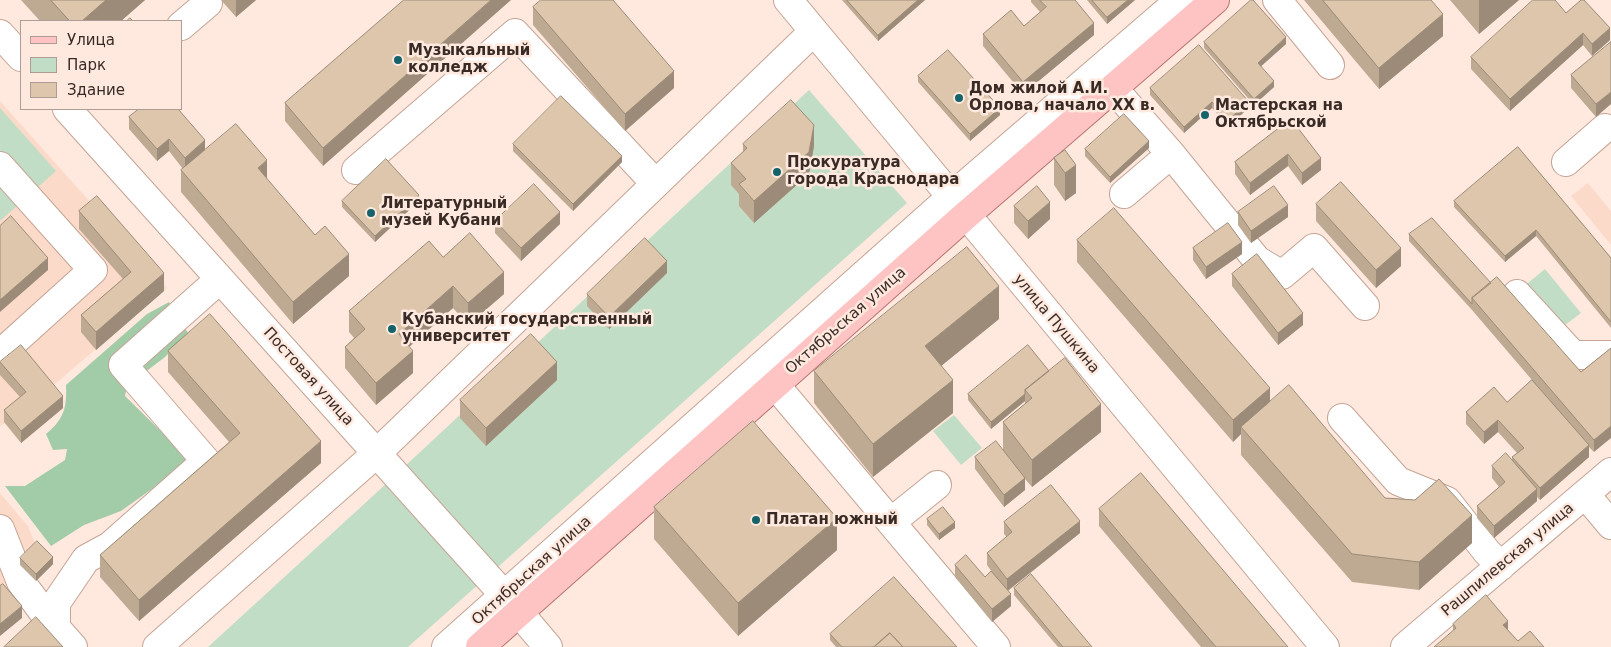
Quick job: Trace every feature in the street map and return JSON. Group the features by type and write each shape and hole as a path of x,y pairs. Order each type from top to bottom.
{"main road":[{"name":"Октябрьская улица","path":"480,647 518,600 767,376 857,311 958,207 1113,88 1215,0"}],"street":[{"path":"182,25 208,3 205,0"},
{"name":"улица Пушкина","path":"788,0 1325,647"},
{"name":"Октябрьская улица","path":"767,376 958,207 1180,0"},
{"path":"1277,0 1330,65"},
{"path":"157,647 377,454 813,32"},
{"path":"356,170 516,33 655,183"},
{"path":"0,34 20,57"},
{"path":"1113,88 1171,154 1256,260 1282,275 1314,248 1365,306"},
{"name":"Постовая улица","path":"68,110 377,454 518,600 567,647"},
{"path":"1566,162 1609,129"},
{"path":"1124,194 1171,154"},
{"path":"0,166 92,270 0,354"},
{"path":"52,633 56,603 86,560 110,546 206,461 123,365 220,279"},
{"path":"1517,294 1573,355 1611,355"},
{"path":"857,311 874,332"},
{"path":"767,376 996,647"},
{"path":"1342,418 1398,481 1447,501 1487,552 1501,566"},
{"name":"Рашпилевская улица","path":"1405,647 1611,472"},
{"path":"891,522 938,485"},
{"path":"1585,494 1611,526"},
{"path":"0,528 21,582 52,633"},
{"name":"Октябрьская улица","path":"446,647 518,600"},
{"name":"Постовая улица","path":"518,600 548,647"}],"shaded area":[{"path":"0,101 167,288 48,390 63,408 21,443 5,423 0,426"},
{"path":"1588,183 1611,211 1611,245 1571,196"},
{"path":"0,493 28,526 37,548 53,564 36,581 29,574 4,598 0,598"}],"green space":[{"path":"809,90 907,203 408,647 208,647 375,494"},
{"path":"0,108 56,171 0,221"},
{"path":"1545,269 1581,313 1560,329 1523,287"},
{"path":"169,302 188,333 165,357 127,386 125,396 191,461 121,511 84,525 51,546 5,486 25,486 65,460 67,449 53,450 46,434 61,418 65,407 66,385 147,314"},
{"path":"954,415 982,448 961,465 933,431"}],"building":[{"path":"51,0 106,0 83,20 69,20"},
{"name":"Музыкальный колледж","path":"404,0 491,0 323,148 285,103"},
{"path":"541,0 613,0 674,71 625,114 533,7"},
{"path":"847,0 918,0 878,35"},
{"path":"1040,0 1075,0 1094,23 1023,82 983,34 1011,10 1024,26 1046,7"},
{"path":"1092,0 1128,0 1107,17"},
{"path":"1251,0 1286,37 1258,63 1274,81 1254,99 1204,42"},
{"path":"1323,0 1431,0 1443,14 1379,68"},
{"path":"1533,0 1555,0 1566,13 1581,0 1584,0 1610,28 1592,44 1583,33 1510,99 1471,57"},
{"path":"1611,42 1611,92 1596,104 1571,75"},
{"path":"1199,45 1249,102 1228,120 1212,102 1184,127 1150,88"},
{"name":"Дом жилой А.И. Орлова, начало XX в.","path":"948,50 1000,108 970,134 918,76"},
{"path":"561,96 622,156 573,204 513,144"},
{"name":"Прокуратура города Краснодара","path":"791,100 814,125 809,152 754,201 739,184 746,179 731,163 747,148 743,144"},
{"path":"138,110 179,110 205,140 185,158 169,139 157,149 129,117"},
{"path":"1124,114 1149,141 1110,177 1085,149"},
{"path":"1291,119 1321,158 1302,173 1288,154 1250,183 1235,162"},
{"path":"236,124 267,160 258,168 315,235 325,226 349,254 293,302 181,170"},
{"path":"1518,147 1611,258 1611,322 1536,230 1505,256 1454,201"},
{"path":"1065,150 1076,165 1065,173 1054,158"},
{"path":"386,159 419,195 375,236 342,201"},
{"path":"1341,182 1401,248 1376,270 1316,204"},
{"path":"534,184 560,212 521,248 495,221"},
{"path":"1037,186 1050,202 1028,221 1014,206"},
{"path":"1274,186 1288,205 1251,231 1238,212"},
{"path":"97,196 164,273 96,332 81,315 131,272 79,211"},
{"path":"1114,208 1270,388 1233,420 1077,240"},
{"path":"11,216 48,258 0,300 0,226"},
{"path":"1432,218 1491,283 1472,298 1472,304 1409,234"},
{"path":"1228,223 1242,242 1206,267 1193,248"},
{"name":"Кубанский государственный университет","path":"470,233 504,272 468,303 453,286 399,334 413,351 376,383 345,347 365,329 349,311 429,241 443,257"},
{"path":"645,238 667,261 609,317 587,294"},
{"path":"967,247 999,286 925,346 953,380 873,444 814,371"},
{"path":"1257,254 1303,313 1278,333 1232,274"},
{"path":"1497,277 1581,372 1611,348 1611,426 1594,440 1472,298"},
{"path":"210,314 321,441 139,600 100,555 240,433 168,351"},
{"path":"531,334 557,362 486,428 460,400"},
{"path":"21,345 63,396 21,431 4,410 26,392 0,362"},
{"path":"1028,345 1049,371 1025,390 1025,394 991,422 968,394"},
{"path":"1065,358 1101,404 1032,460 1003,422 1032,398 1025,390"},
{"path":"1532,380 1589,445 1540,488 1512,457 1524,448 1498,420 1484,432 1466,412 1494,387 1507,402"},
{"path":"1289,385 1385,498 1415,500 1439,479 1472,515 1419,562 1352,554 1241,427"},
{"path":"753,421 837,518 738,603 654,507"},
{"path":"996,441 1025,478 1004,495 975,457"},
{"path":"1506,453 1537,489 1494,526 1477,506 1505,482 1492,466"},
{"path":"1141,473 1288,647 1216,647 1099,509"},
{"path":"1051,485 1080,521 1007,579 987,553 1012,532 1004,522"},
{"path":"943,507 955,522 939,534 927,519"},
{"path":"37,541 53,557 36,574 20,558"},
{"path":"966,555 985,577 991,571 1011,594 992,609 955,565"},
{"path":"1031,574 1092,647 1063,647 1014,588"},
{"path":"894,577 957,647 903,647 890,633 874,647 842,647 830,634"},
{"path":"3,584 22,606 0,624 0,586"},
{"path":"1486,595 1508,621 1503,625 1518,641 1530,631 1544,647 1434,647 1456,628 1453,624"},
{"path":"36,617 63,647 4,647"},
{"path":"890,633 903,647 874,647"}],"place":[{"name":"Музыкальный колледж","path":"398,60"},
{"name":"Дом жилой А.И. Орлова, начало XX в.","path":"959,98"},
{"name":"Мастерская на Октябрьской","path":"1205,115"},
{"name":"Прокуратура города Краснодара","path":"777,172"},
{"name":"Литературный музей Кубани","path":"371,213"},
{"name":"Кубанский государственный университет","path":"392,329"},
{"name":"Платан южный","path":"756,520"}]}
